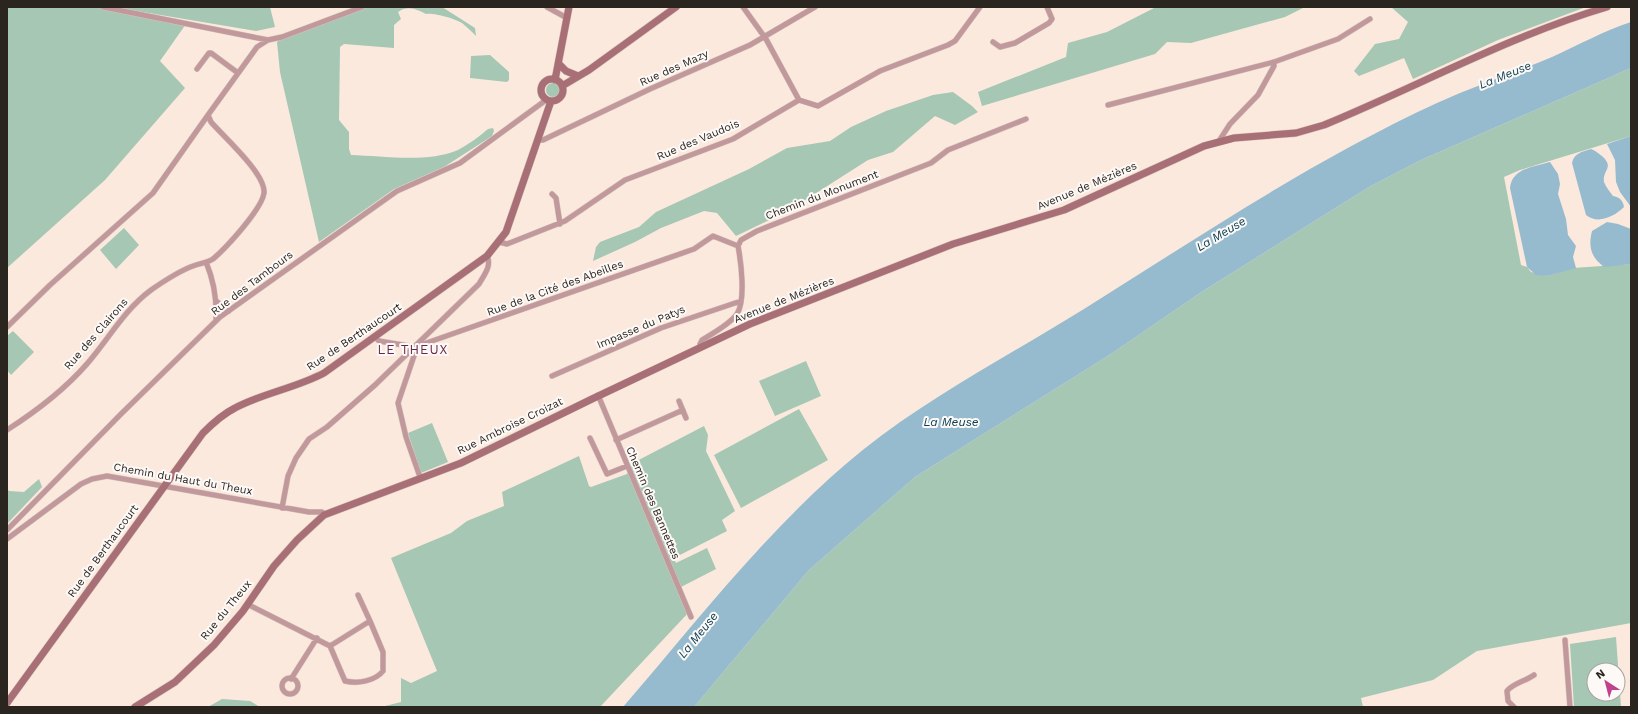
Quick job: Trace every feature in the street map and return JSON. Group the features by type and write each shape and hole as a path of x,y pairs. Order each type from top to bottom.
{"main road":[{"path":"556,80 569,7"},
{"path":"562,86 676,7"},
{"name":"Avenue de Mézières","path":"701,347 750,324 952,244 1064,210 1204,146 1219,141 1296,133 1324,125 1491,50 1564,20 1608,7"},
{"path":"560,64 566,71 578,76"},
{"path":"548,80 556,80 562,86 561,97 554,101 548,101 541,91 542,84 548,80"},
{"name":"Rue de Berthaucourt","path":"7,703 203,433 214,422 235,408 306,383 333,367 487,256 506,232 538,140 548,101"},
{"name":"Rue Ambroise Croizat","path":"324,515 468,460 701,347"},
{"name":"Rue du Theux","path":"135,707 175,682 214,645 247,604 274,566 297,540 324,515"}],"street":[{"path":"102,7 268,40"},
{"path":"7,327 50,285 153,193 257,47 268,40 282,37 362,7"},
{"path":"548,7 567,18"},
{"path":"743,7 764,37 799,100 818,106 880,71 948,46 955,42 980,7"},
{"name":"Rue des Mazy","path":"538,140 543,140 558,134 650,89 764,37 815,7"},
{"path":"993,42 1000,47 1008,46 1049,24 1052,19 1047,7"},
{"path":"1108,105 1274,62 1338,39 1370,20"},
{"path":"197,69 209,53 211,53 238,73"},
{"path":"1219,141 1230,124 1258,95 1274,66 1274,62"},
{"name":"Rue des Vaudois","path":"498,242 507,244 560,224 625,180 733,138 799,100"},
{"name":"Rue des Tambours","path":"7,530 121,414 216,321 397,191 460,163 548,101"},
{"name":"Rue des Clairons","path":"7,430 47,400 85,365 122,318 151,291 193,266 213,259 253,215 261,202 264,192 263,184 256,172 211,122 208,115"},
{"name":"Chemin du Monument","path":"738,246 742,240 757,231 931,163 948,150 1026,119"},
{"path":"552,194 556,198 560,224"},
{"name":"Rue de la Cité des Abeilles","path":"375,337 379,342 415,347 694,249 713,236 738,246"},
{"path":"701,347 700,344 702,340 731,320 737,314 740,301 740,260 738,246"},
{"path":"282,508 288,476 296,458 309,439 345,412 415,347 479,284 488,268 489,261 487,256"},
{"path":"206,262 212,276 216,301 216,321"},
{"path":"216,301 229,311"},
{"name":"Impasse du Patys","path":"552,376 661,328 740,301"},
{"path":"415,347 415,353 398,403 406,437 420,478"},
{"name":"Chemin des Bannettes","path":"598,396 691,617"},
{"path":"679,401 686,418"},
{"path":"616,440 683,410"},
{"path":"590,438 607,474 627,466"},
{"name":"Chemin du Haut du Theux","path":"7,539 81,484 92,479 108,476 282,508 322,512 324,515"},
{"path":"247,604 317,638 330,646 345,681 353,683 377,678 383,671 383,652 358,594"},
{"path":"330,646 370,621"},
{"path":"291,679 317,638"},
{"path":"1565,640 1570,707"},
{"path":"1514,707 1508,700 1507,691 1510,687 1527,680 1534,675"}],"green space":[{"path":"7,7 103,7 186,24 160,61 185,88 105,180 7,268"},
{"path":"113,7 270,7 275,27 256,31"},
{"path":"368,7 442,7 475,28 476,36 462,23 455,20 439,15 426,14 409,8 398,12 401,19 394,25 394,48 344,44 340,47 339,120 349,132 349,149 351,155 420,158 446,154 458,150 488,129 493,128 494,131 492,136 444,167 394,189 319,242 280,72 277,42 281,39"},
{"path":"1156,7 1305,7 1285,17 1191,43 1167,42 1155,54 982,106 978,92 1066,57 1068,43 1107,32"},
{"path":"1391,7 1586,7 1498,40 1413,79 1404,58 1359,76 1354,71 1375,44 1399,39 1408,22"},
{"path":"490,55 509,72 509,80 507,82 470,78 471,56"},
{"path":"1631,68 1631,136 1520,170 1504,177 1521,265 1527,267 1531,272 1548,276 1573,268 1631,264 1631,623 1477,651 1433,680 1361,698 1363,707 694,707 809,570 915,477 1111,354 1200,293 1369,187 1421,160"},
{"path":"553,83 558,85 560,90 558,95 553,97 548,95 546,90 548,85"},
{"path":"953,92 978,112 955,125 935,116 893,152 868,160 788,211 736,236 717,213 704,211 661,228 635,242 593,261 596,247 600,242 639,227 656,212 749,169 787,148 830,141 851,127 886,111 933,95"},
{"path":"124,228 139,245 116,269 100,250"},
{"path":"13,331 34,352 11,375 7,370 7,336"},
{"path":"806,361 821,396 775,416 759,381"},
{"path":"799,409 828,460 741,508 714,455"},
{"path":"432,423 448,462 421,473 408,433"},
{"path":"704,426 708,435 706,451 735,511 722,520 727,531 674,558 676,563 707,548 716,569 679,588 689,612 600,707 381,707 401,702 401,678 411,683 437,671 391,558 451,533 467,521 504,506 502,492 579,456 589,486 591,487 627,474 631,464"},
{"path":"39,479 42,487 7,524 7,489 9,491 24,492"},
{"path":"1616,637 1618,662 1586,662 1586,702 1621,702 1621,707 1574,707 1570,644"},
{"path":"222,699 250,701 260,707 208,707"}],"water":[{"name":"La Meuse","path":"1631,22 1631,68 1421,160 1369,187 1200,293 1111,354 915,477 809,570 694,707 623,707 738,572 798,508 830,478 890,429 944,393 1084,309 1257,200 1346,149 1437,103 1552,57"},
{"path":"1631,136 1631,207 1620,192 1616,182 1615,160 1607,144"},
{"path":"1591,149 1602,156 1608,163 1604,182 1613,196 1622,201 1624,207 1611,216 1601,219 1591,218 1586,215 1572,163 1577,155"},
{"path":"1550,162 1558,174 1560,184 1558,194 1566,219 1568,235 1576,246 1573,257 1576,268 1548,276 1536,275 1527,267 1510,188 1512,181 1519,172"},
{"path":"1607,222 1631,229 1631,264 1604,267 1593,255 1590,242 1592,231"}],"district":[{"name":"LE THEUX","path":"413,349"}]}
